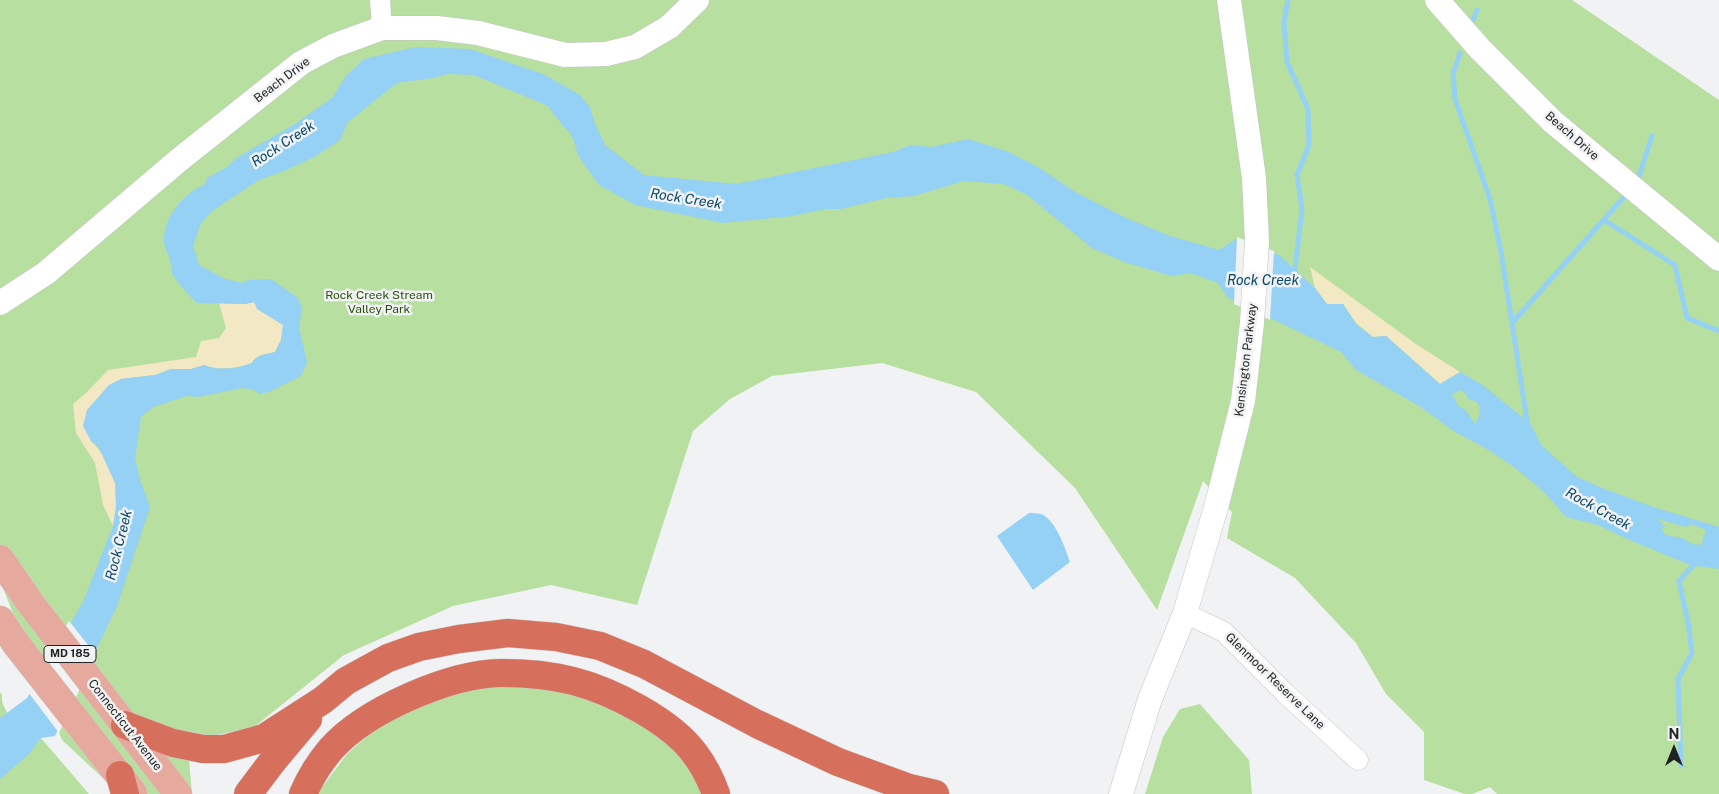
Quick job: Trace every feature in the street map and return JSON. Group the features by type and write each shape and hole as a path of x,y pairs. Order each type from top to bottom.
{"highway":[{"path":"117,715 173,743 203,749 224,749 264,738 323,700 346,681 388,658 419,647 459,639 508,633 556,637 609,649 644,664 757,724 838,762 909,788 936,794"},
{"path":"303,794 310,777 332,748 361,724 393,705 428,689 463,679 500,673 539,675 573,681 610,694 642,710 670,729 695,753 712,781 716,794"},
{"path":"248,794 323,700"}],"main road":[{"name":"Connecticut Avenue","path":"0,559 31,604 178,794"},
{"name":"MD 185","path":"0,620 16,644 94,742 126,788"}],"street":[{"path":"380,0 382,28"},
{"name":"Beach Drive","path":"0,303 46,273 179,160 301,63 333,46 382,28 436,28 478,34 565,55 606,54 635,47 671,26 697,0"},
{"name":"Kensington Parkway","path":"1121,794 1150,699 1185,613 1217,504 1243,401 1252,323 1257,241 1252,169 1229,0"},
{"name":"Beach Drive","path":"1437,0 1480,49 1553,122 1719,259"},
{"name":"Glenmoor Reserve Lane","path":"1185,613 1224,632 1287,695 1358,760"}],"green space":[{"name":"Rock Creek Stream Valley Park","path":"0,0 1572,0 1719,100 1719,794 1497,794 1490,787 1472,794 1465,794 1424,780 1424,732 1386,694 1356,643 1295,578 1227,538 1232,512 1203,481 1157,610 1075,488 976,392 882,363 772,376 730,399 693,431 637,605 551,585 453,606 344,655 254,727 212,736 191,732 189,760 192,794 120,794 62,740 0,580"},
{"path":"553,682 672,738 706,794 319,794 347,754 384,721 436,692"},
{"path":"0,692 2,702 27,755 41,738 89,794 0,794"},
{"path":"1200,704 1249,760 1252,794 1145,794 1163,737 1180,709"}],"sand":[{"path":"1310,267 1416,344 1460,372 1440,384 1386,336 1373,337 1356,323 1343,304 1327,304 1315,288"},
{"path":"254,302 283,325 281,340 275,352 258,357 252,363 240,367 222,369 204,365 191,369 171,369 155,375 121,379 91,441 106,460 115,482 117,499 113,526 103,505 95,463 76,433 73,404 108,370 196,357 201,341 219,338 226,328 219,303 245,304"}],"water":[{"name":"Rock Creek","path":"416,47 470,49 543,74 580,95 590,107 595,124 605,145 644,175 736,184 893,152 911,145 931,147 968,139 1009,152 1041,169 1075,192 1126,218 1170,236 1219,250 1236,239 1279,255 1315,288 1327,304 1343,304 1356,324 1373,337 1386,336 1440,384 1460,372 1481,384 1530,423 1542,446 1576,476 1653,507 1719,527 1719,569 1690,565 1598,525 1566,517 1545,493 1514,467 1487,449 1455,432 1419,406 1356,370 1341,352 1228,298 1218,283 1191,273 1171,276 1124,262 1092,248 1027,195 1004,184 964,181 914,196 886,198 841,209 826,209 792,216 723,223 635,205 599,185 579,157 572,136 548,106 474,75 448,74 397,83 348,122 340,140 314,157 259,180 212,211 201,223 193,246 199,265 225,279 243,283 248,280 271,279 298,298 302,308 299,327 307,362 301,376 269,392 259,394 254,390 242,388 198,397 187,396 153,407 141,417 135,458 140,480 150,507 117,606 55,736 41,738 28,755 0,779 0,718 27,698 83,602 113,526 116,508 115,483 99,448 91,441 83,426 87,410 109,385 121,379 155,375 171,369 191,369 204,365 222,369 240,367 252,363 258,357 265,354 275,352 281,340 283,325 257,309 254,302 245,304 197,303 183,289 172,273 164,242 167,224 171,215 182,200 205,184 207,178 227,167 238,157 295,124 333,97 345,77 364,59","holes":["1460,389 1469,400 1476,401 1480,407 1475,424 1465,409 1459,407 1452,394","1657,518 1687,527 1691,524 1706,530 1701,545 1692,544 1682,538 1665,535 1661,528 1665,527"]},
{"path":"1029,513 1041,514 1051,522 1059,535 1070,562 1033,590 997,536"}],"pier":[{"path":"1237,237 1274,251 1270,320 1234,304"},
{"path":"69,621 96,655 59,733 28,692"}],"waterway":[{"path":"1288,0 1284,22 1287,62 1308,109 1309,145 1297,175 1302,209 1294,277"},
{"path":"1473,20 1477,10"},
{"path":"1460,53 1453,74 1455,99 1490,199 1501,252 1528,427"},
{"path":"1638,179 1652,136"},
{"path":"1513,322 1623,198"},
{"path":"1604,220 1675,265 1687,318 1719,331"},
{"path":"1681,766 1678,679 1692,653 1688,622 1679,581 1697,561"}]}
